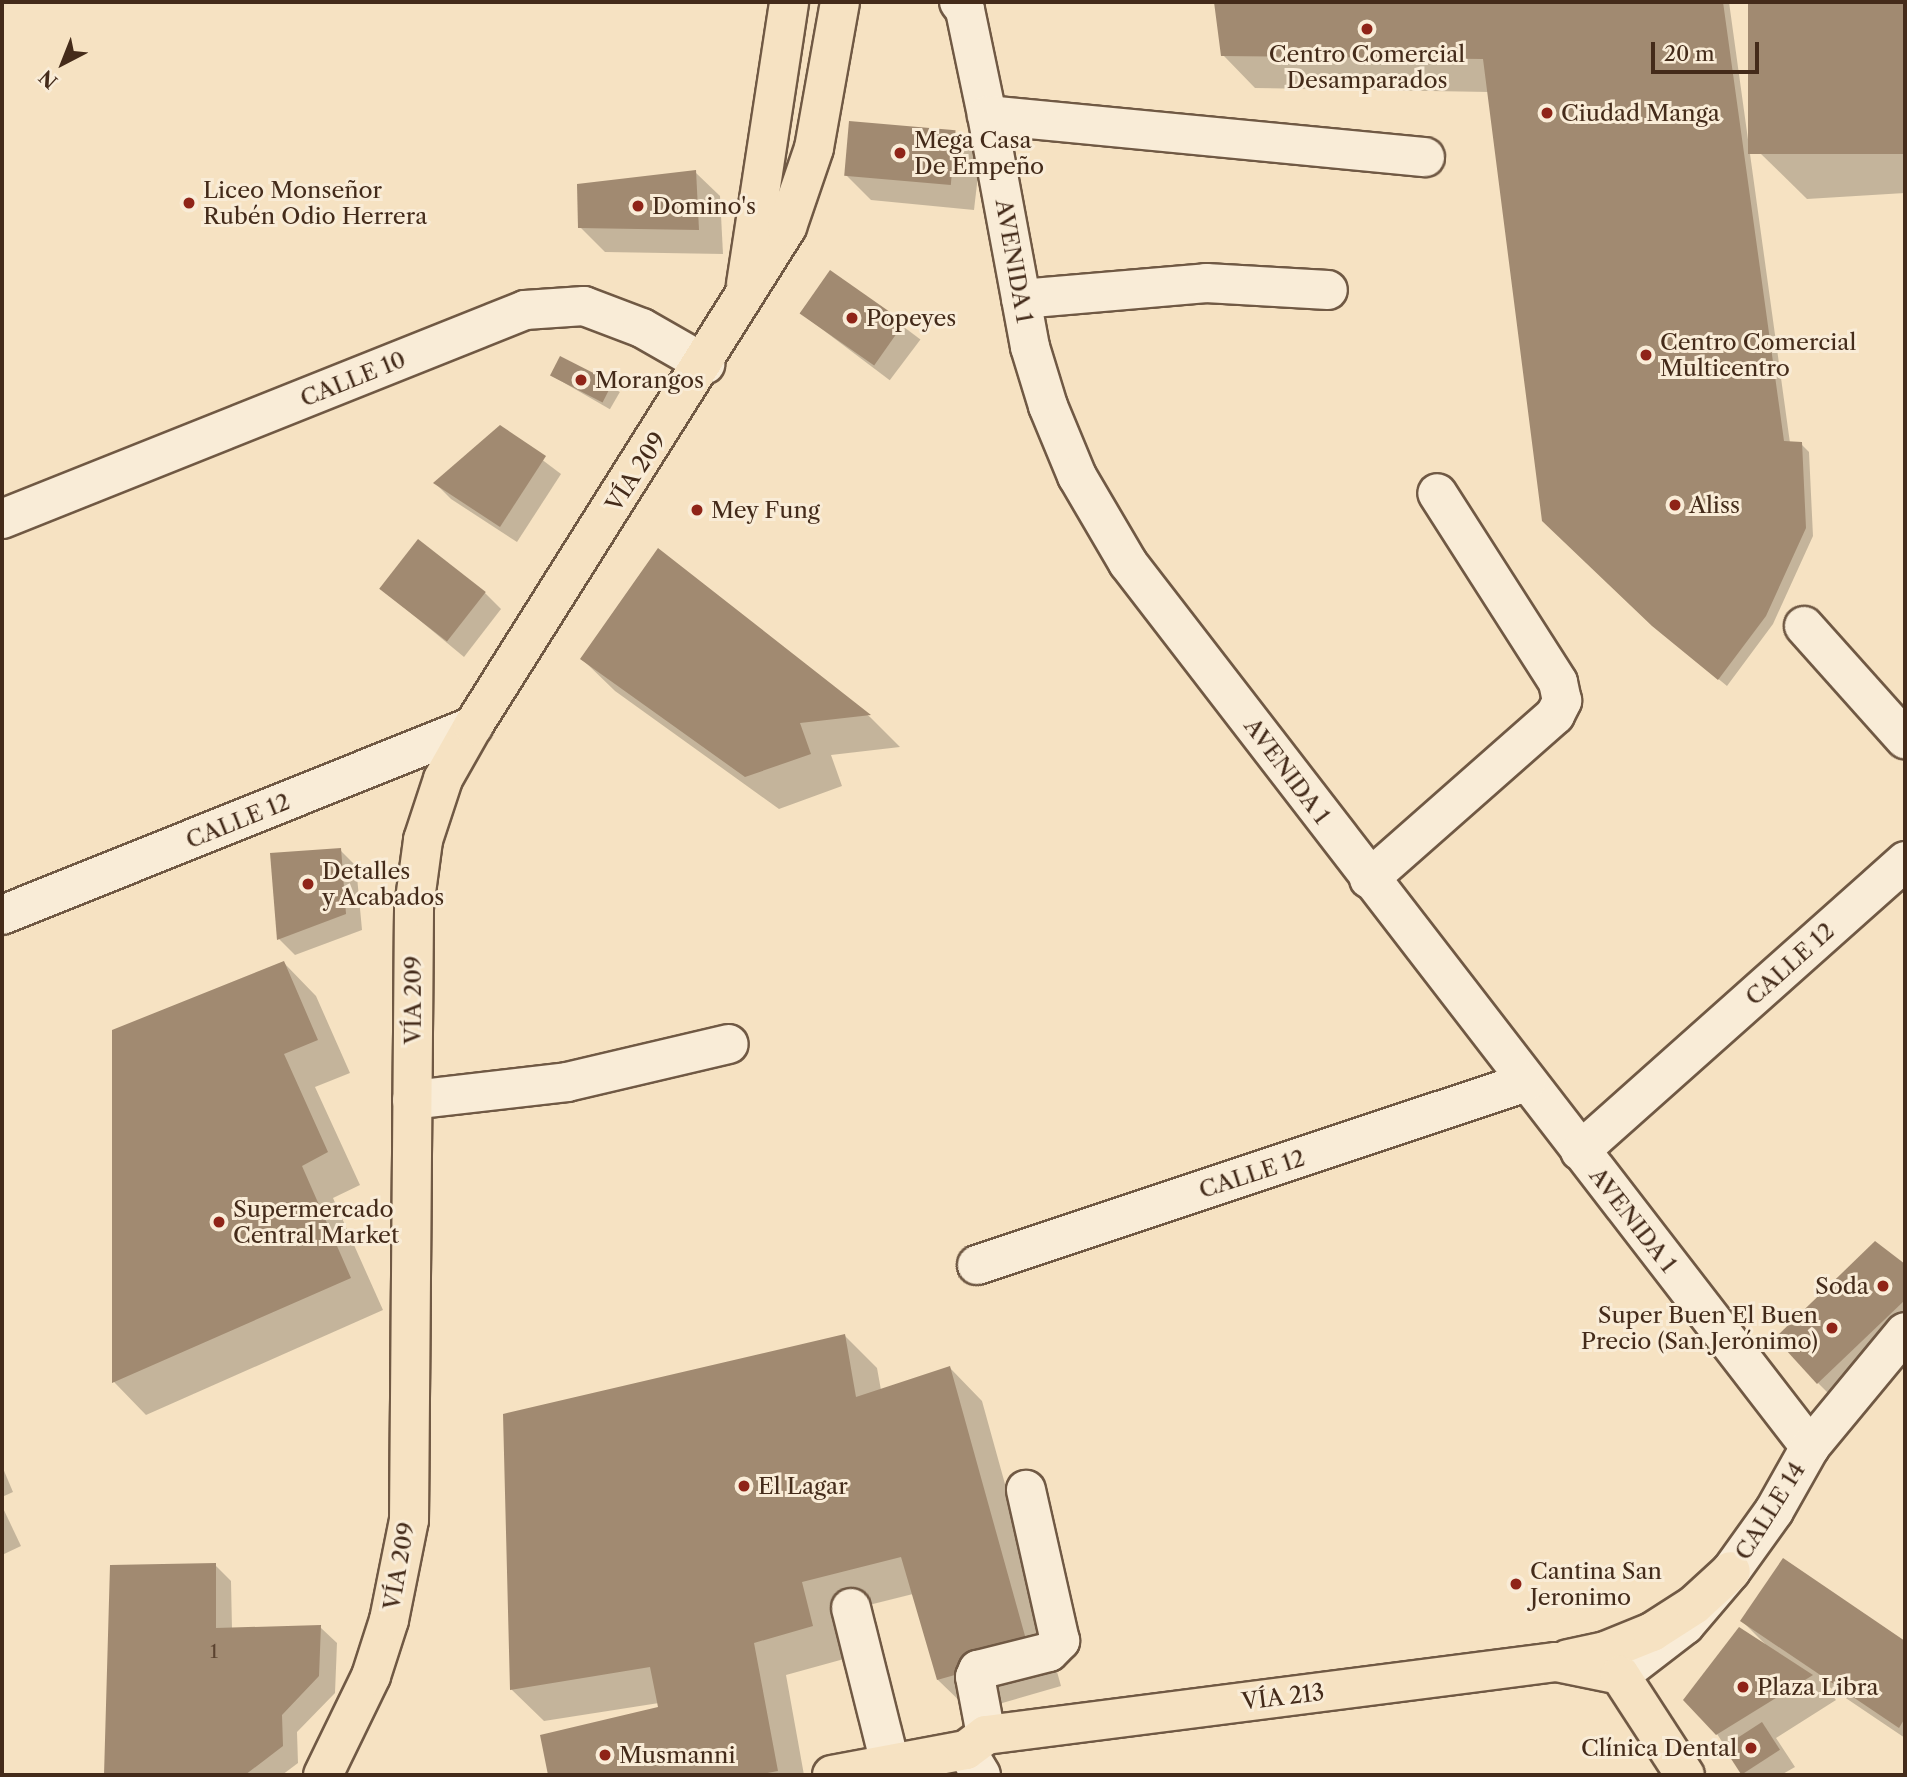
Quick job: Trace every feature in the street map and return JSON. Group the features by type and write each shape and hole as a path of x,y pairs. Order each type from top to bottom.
{"main road":[{"name":"VÍA 209","path":"744,300 789,2"},
{"name":"VÍA 209","path":"323,1775 371,1676 389,1620 409,1520 414,907 423,840 443,779 473,726 705,364 787,227 814,148 840,2"},
{"path":"1556,1662 1605,1651 1652,1632 1694,1605 1731,1571"},
{"name":"VÍA 213","path":"832,1775 890,1763 978,1753 1556,1662 1620,1675"},
{"path":"1620,1675 1685,1775"}],"street":[{"name":"AVENIDA 1","path":"959,2 965,10 1021,299 1048,406 1077,476 1128,563 1369,879 1810,1447"},
{"path":"987,115 1425,157"},
{"path":"1021,299 1206,283 1328,290"},
{"name":"CALLE 10","path":"2,519 525,310 584,306 642,328 705,364"},
{"path":"1369,879 1555,715 1562,701 1558,682 1437,493"},
{"path":"1804,626 1905,739"},
{"name":"CALLE 12","path":"2,915 473,726"},
{"name":"CALLE 12","path":"1580,1151 1905,861"},
{"path":"412,1100 567,1082 729,1044"},
{"name":"CALLE 12","path":"977,1265 1527,1082"},
{"name":"CALLE 14","path":"1620,1675 1685,1625 1731,1571 1810,1447 1905,1332"},
{"path":"978,1753 975,1676 978,1670 1049,1652 1060,1641 1026,1490"},
{"path":"851,1608 890,1763"}],"building":[{"name":"Centro Comercial Multicentro","path":"1214,2 1723,2 1784,441 1802,442 1806,528 1766,616 1718,680 1652,626 1542,521 1483,59 1221,56"},
{"path":"1748,2 1905,2 1905,154 1748,154"},
{"name":"Mega Casa De Empeño","path":"849,121 956,130 951,185 844,176"},
{"name":"Domino's","path":"696,170 699,230 578,228 577,184"},
{"name":"Popeyes","path":"830,270 905,322 874,366 800,313"},
{"name":"Morangos","path":"560,356 613,383 603,402 550,376"},
{"path":"500,425 546,456 500,527 433,483"},
{"path":"418,539 486,592 447,642 379,589"},
{"path":"658,548 871,715 800,723 811,754 745,777 580,659"},
{"name":"Detalles y Acabados","path":"341,848 346,914 277,940 270,853"},
{"name":"Supermercado Central Market","path":"284,961 318,1040 284,1054 328,1152 302,1166 351,1278 112,1383 112,1030"},
{"name":"Super Buen El Buen Precio (San Jerónimo)","path":"1875,1241 1905,1264 1905,1300 1817,1384 1775,1338"},
{"name":"El Lagar","path":"845,1334 856,1397 950,1366 1030,1654 937,1680 901,1557 802,1582 813,1626 754,1643 778,1771 757,1775 548,1775 540,1735 658,1707 650,1667 510,1690 503,1414"},
{"path":"1783,1558 1905,1641 1905,1718 1899,1728 1740,1621"},
{"path":"216,1563 216,1628 321,1625 319,1676 282,1715 283,1746 245,1775 104,1775 110,1565"},
{"name":"Plaza Libra","path":"1739,1627 1813,1675 1716,1735 1683,1700"},
{"name":"Clínica Dental","path":"1762,1722 1780,1750 1741,1775 1723,1747"}],"place":[{"name":"Centro Comercial Desamparados","path":"1367,29"},
{"name":"Ciudad Manga","path":"1547,113"},
{"name":"Mega Casa De Empeño","path":"900,153"},
{"name":"Liceo Monseñor Rubén Odio Herrera","path":"189,203"},
{"name":"Domino's","path":"638,206"},
{"name":"Popeyes","path":"852,318"},
{"name":"Centro Comercial Multicentro","path":"1646,355"},
{"name":"Morangos","path":"581,380"},
{"name":"Aliss","path":"1675,505"},
{"name":"Mey Fung","path":"697,510"},
{"name":"Detalles y Acabados","path":"308,884"},
{"name":"Supermercado Central Market","path":"219,1222"},
{"name":"Soda","path":"1883,1286"},
{"name":"Super Buen El Buen Precio (San Jerónimo)","path":"1832,1328"},
{"name":"El Lagar","path":"744,1486"},
{"name":"Cantina San Jeronimo","path":"1516,1584"},
{"name":"Plaza Libra","path":"1743,1687"},
{"name":"Clínica Dental","path":"1751,1748"},
{"name":"Musmanni","path":"605,1755"}]}
